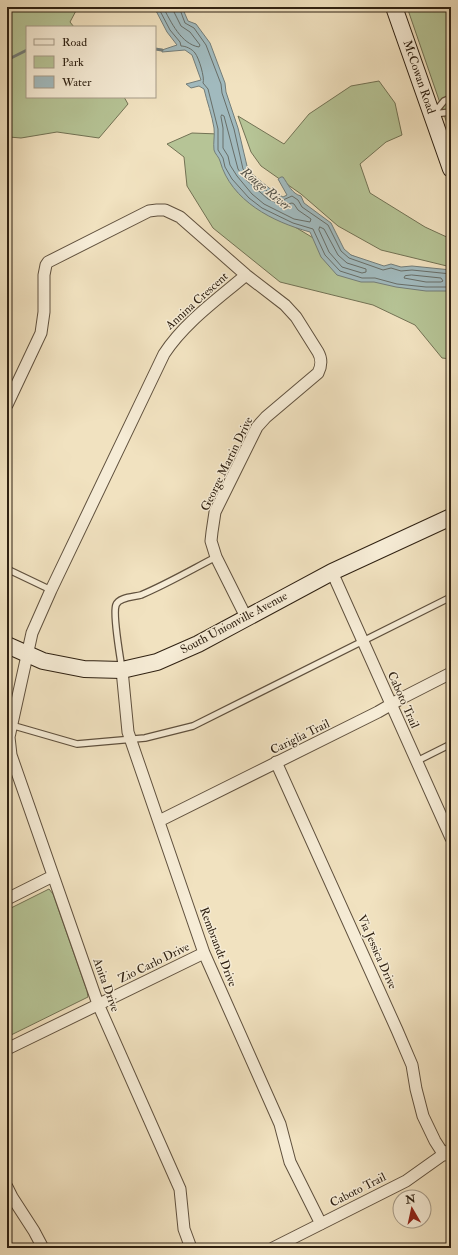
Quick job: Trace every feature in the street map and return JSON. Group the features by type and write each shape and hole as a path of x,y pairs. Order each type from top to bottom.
{"street":[{"name":"McCowan Road","path":"394,7 433,114 451,170"},
{"name":"Annina Crescent","path":"7,405 41,333 44,312 45,268 48,262 56,257 139,215 149,211 161,210 172,212 180,217 246,274 188,325 173,340 164,354 32,633 9,725"},
{"name":"George Martin Drive","path":"246,274 286,305 296,317 318,352 321,362 321,368 318,373 266,416 257,427 215,512 211,541 216,557 246,617"},
{"name":"South Unionville Avenue","path":"7,645 51,663 84,669 122,670 157,662 198,644 332,572 451,517"},
{"name":"Caboto Trail","path":"332,572 417,761 447,817 451,838"},
{"name":"Rembrandt Drive","path":"122,670 127,725 131,740 204,953 280,1124 290,1162 321,1224"},
{"name":"Cariglia Trail","path":"159,821 378,712 451,673"},
{"name":"Anita Drive","path":"9,725 12,755 98,1004 178,1186 184,1229 191,1248"},
{"name":"Via Jessica Drive","path":"276,762 368,963 412,1066 423,1116 435,1141 448,1152"},
{"path":"7,899 53,876"},
{"name":"Zio Carlo Drive","path":"7,1049 204,953"},
{"name":"Caboto Trail","path":"273,1248 406,1181 448,1152"},
{"path":"7,1187 43,1248"}],"lane":[{"path":"433,114 444,101 451,98"},
{"path":"433,114 451,112"},
{"path":"122,670 115,614 117,603 157,588 216,557"},
{"path":"7,569 52,590"},
{"path":"9,725 77,744 145,738 192,726 451,597"},
{"path":"417,761 451,744"}],"green space":[{"path":"7,7 78,7 70,22 73,26 26,26 26,98 125,98 128,104 99,138 57,132 21,138 9,137 7,132"},
{"path":"407,7 451,7 451,135"},
{"path":"379,81 395,103 402,135 386,142 360,164 370,193 425,227 451,239 451,267 381,250 338,226 301,194 261,166 251,152 238,116 284,144 309,114 351,86"},
{"path":"192,133 219,134 225,165 295,227 320,242 405,278 451,292 451,359 442,358 415,325 373,305 280,282 213,228 187,186 184,157 167,144"},
{"path":"49,889 53,894 88,997 7,1037 7,910"}],"water":[{"name":"Rouge River","path":"154,7 182,7 188,21 196,24 210,43 225,83 226,92 238,128 247,166 252,174 274,192 283,197 287,195 278,179 283,177 293,191 301,196 304,203 331,223 344,249 351,255 384,266 391,264 401,267 412,266 451,270 451,291 426,291 396,287 374,282 361,282 337,275 321,257 310,232 296,228 268,216 255,208 244,198 234,188 215,151 214,128 204,89 199,86 191,88 186,84 201,80 192,55 185,50 162,52 162,50 177,45 167,32"}],"waterway":[{"path":"156,49 162,50"},
{"path":"7,60 26,50"}]}
